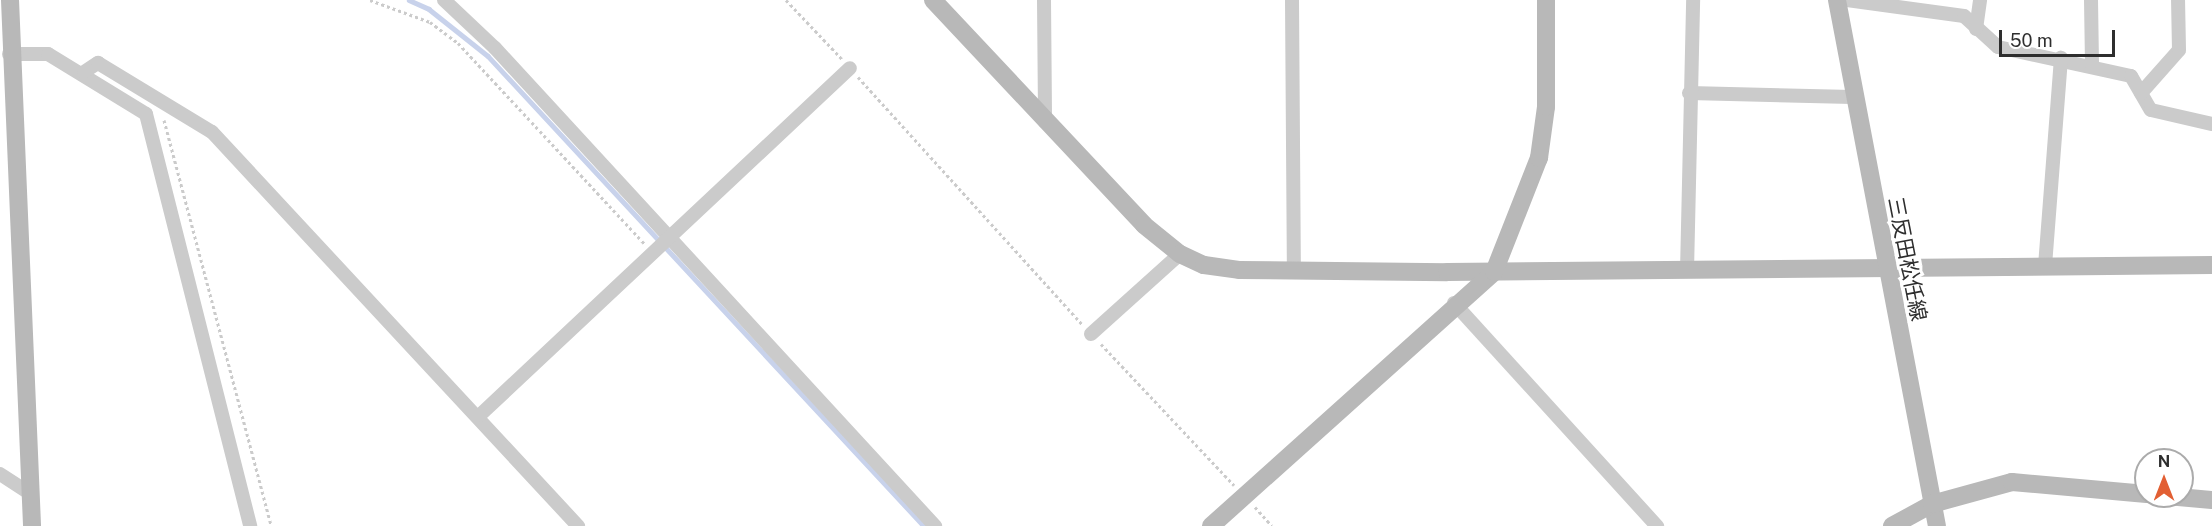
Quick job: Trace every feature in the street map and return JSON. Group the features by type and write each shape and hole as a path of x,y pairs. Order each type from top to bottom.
{"street":[{"path":"10,0 9,54 32,526"},
{"path":"444,0 935,526"},
{"path":"933,0 1136,218 1180,254 1239,270 1294,272 1887,271 2045,266 2212,265"},
{"path":"1044,0 1045,122"},
{"path":"1292,0 1294,272"},
{"path":"1210,526 1454,303 1494,272 1539,158 1546,107 1546,0"},
{"path":"1687,271 1689,93 1693,0"},
{"name":"三反田松任線","path":"1837,0 1852,97 1937,526"},
{"path":"1847,0 1964,16 1998,47 2061,58 2131,76 2151,110 2212,124"},
{"path":"1976,29 1980,0"},
{"path":"2091,0 2092,65"},
{"path":"2141,93 2179,50 2178,0"},
{"path":"9,54 48,54 84,72 146,114 250,526"},
{"path":"2045,266 2061,58"},
{"path":"84,72 98,63 212,132 480,415 578,526"},
{"path":"480,415 669,242 850,68"},
{"path":"1689,93 1852,97"},
{"path":"1091,334 1180,254"},
{"path":"1454,303 1658,526"},
{"path":"0,474 31,494"},
{"path":"1892,526 1932,504 2012,482 2134,493"},
{"path":"2194,498 2212,500"}],"path":[{"path":"370,0 430,22 458,43 655,255"},
{"path":"786,0 1091,334 1272,526"},
{"path":"159,100 271,526"}],"waterway":[{"path":"409,0 429,9 488,56 924,526"}]}
